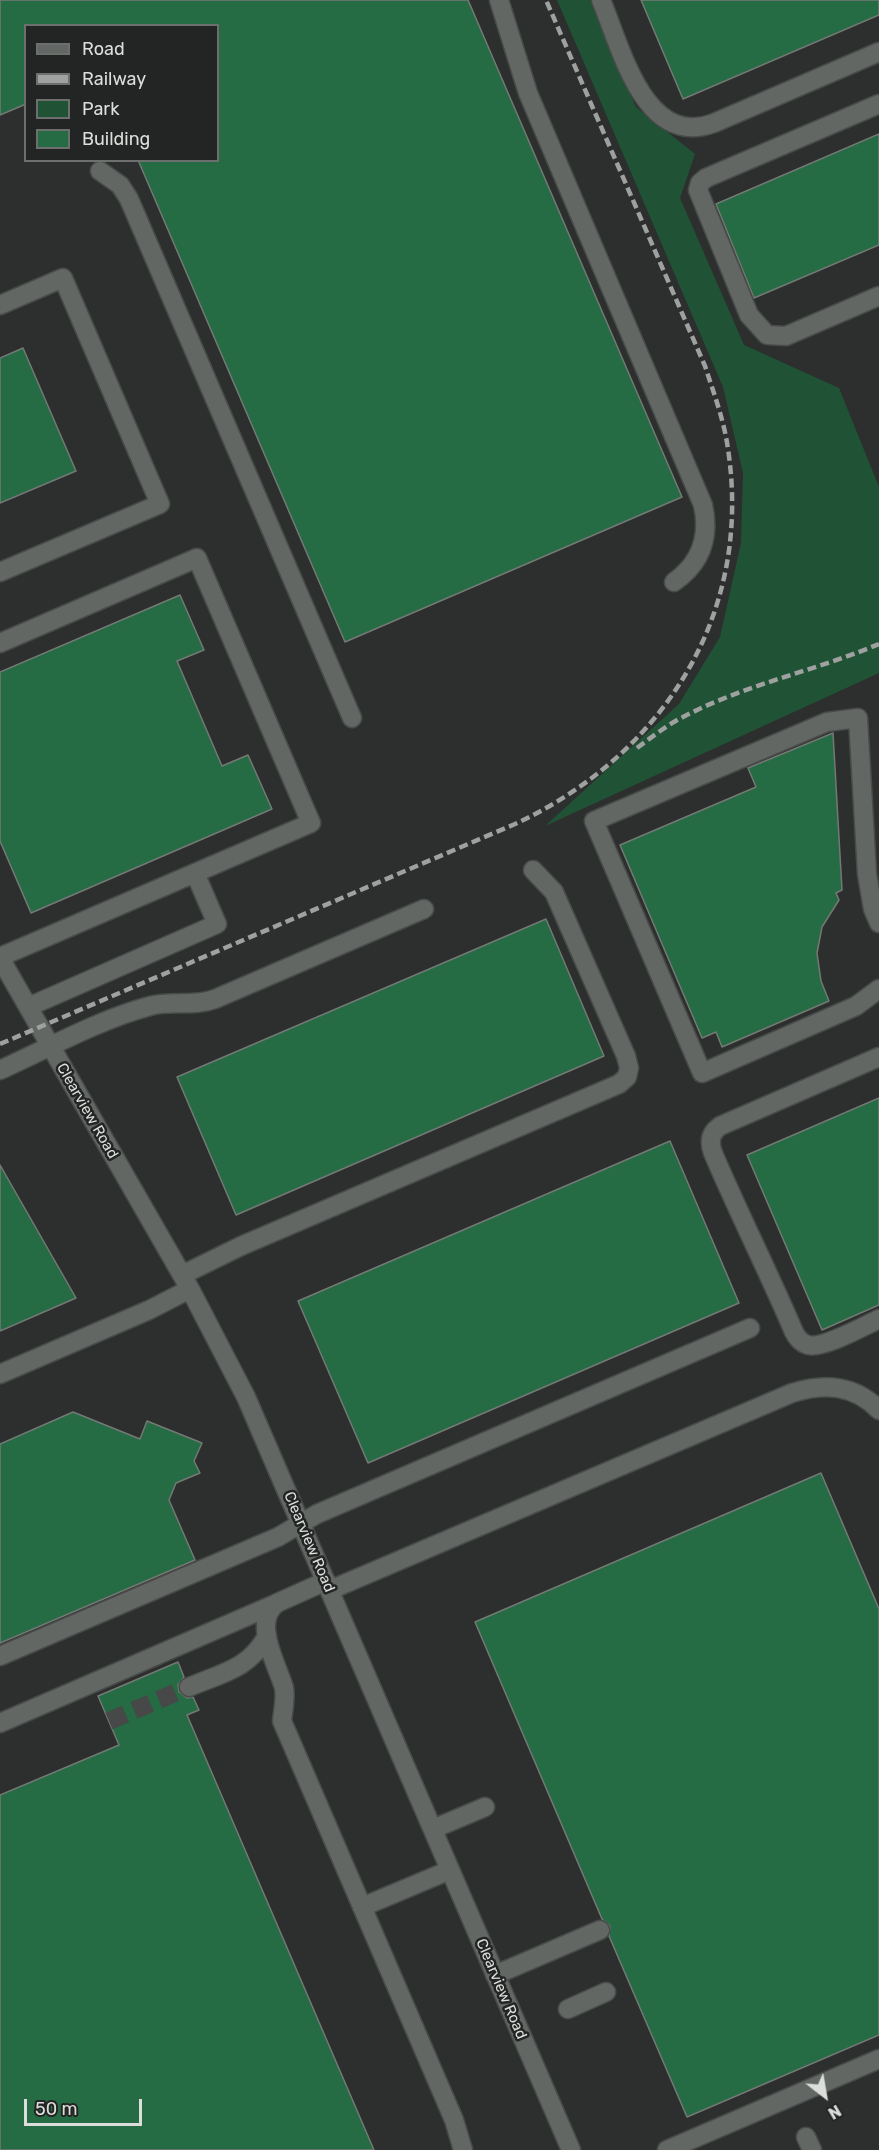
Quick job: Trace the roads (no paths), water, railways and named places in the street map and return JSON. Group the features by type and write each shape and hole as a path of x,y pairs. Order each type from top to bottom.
{"street":[{"path":"499,0 528,93 703,505 706,521 702,549 688,571 674,582"},
{"path":"601,0 645,100 660,117 685,127 700,128 714,123 879,52"},
{"path":"879,104 706,178 698,186 700,200 749,315 762,331 773,337 792,334 879,296"},
{"path":"100,171 120,185 129,199 352,718"},
{"path":"0,305 63,278 159,504 0,572"},
{"path":"0,643 197,558 311,823 0,958"},
{"path":"879,923 873,909 867,874 858,718 827,722 594,821 702,1072 856,1006 879,989"},
{"path":"0,1374 186,1282 241,1246 619,1084 627,1077 629,1068 626,1056 554,892 533,870"},
{"path":"28,1007 217,924 195,873"},
{"path":"0,1070 102,1023 151,1006 208,1002 424,909"},
{"name":"Clearview Road","path":"0,958 186,1282 242,1389 571,2150"},
{"path":"879,1057 726,1123 713,1132 711,1149 748,1236 764,1261 794,1332 806,1345 823,1343 879,1319"},
{"path":"0,1656 278,1537 316,1514 750,1328"},
{"path":"0,1723 273,1605 328,1586 792,1393 817,1386 841,1388 860,1394 879,1410"},
{"path":"273,1605 267,1624 267,1636 284,1689 282,1721 454,2120 463,2150"},
{"path":"189,1687 250,1660 267,1636"},
{"path":"433,1829 485,1807"},
{"path":"362,1907 450,1870"},
{"path":"495,1975 600,1930"},
{"path":"568,2009 606,1992"},
{"path":"672,2149 879,2059"}],"tunnel":[{"path":"109,1721 189,1687"}],"railway":[{"path":"0,1044 515,824 568,795 614,760 654,719 686,673 711,622 726,568 732,510 726,438 705,366 546,0"},
{"path":"637,748 671,724 707,705 879,644"}]}
